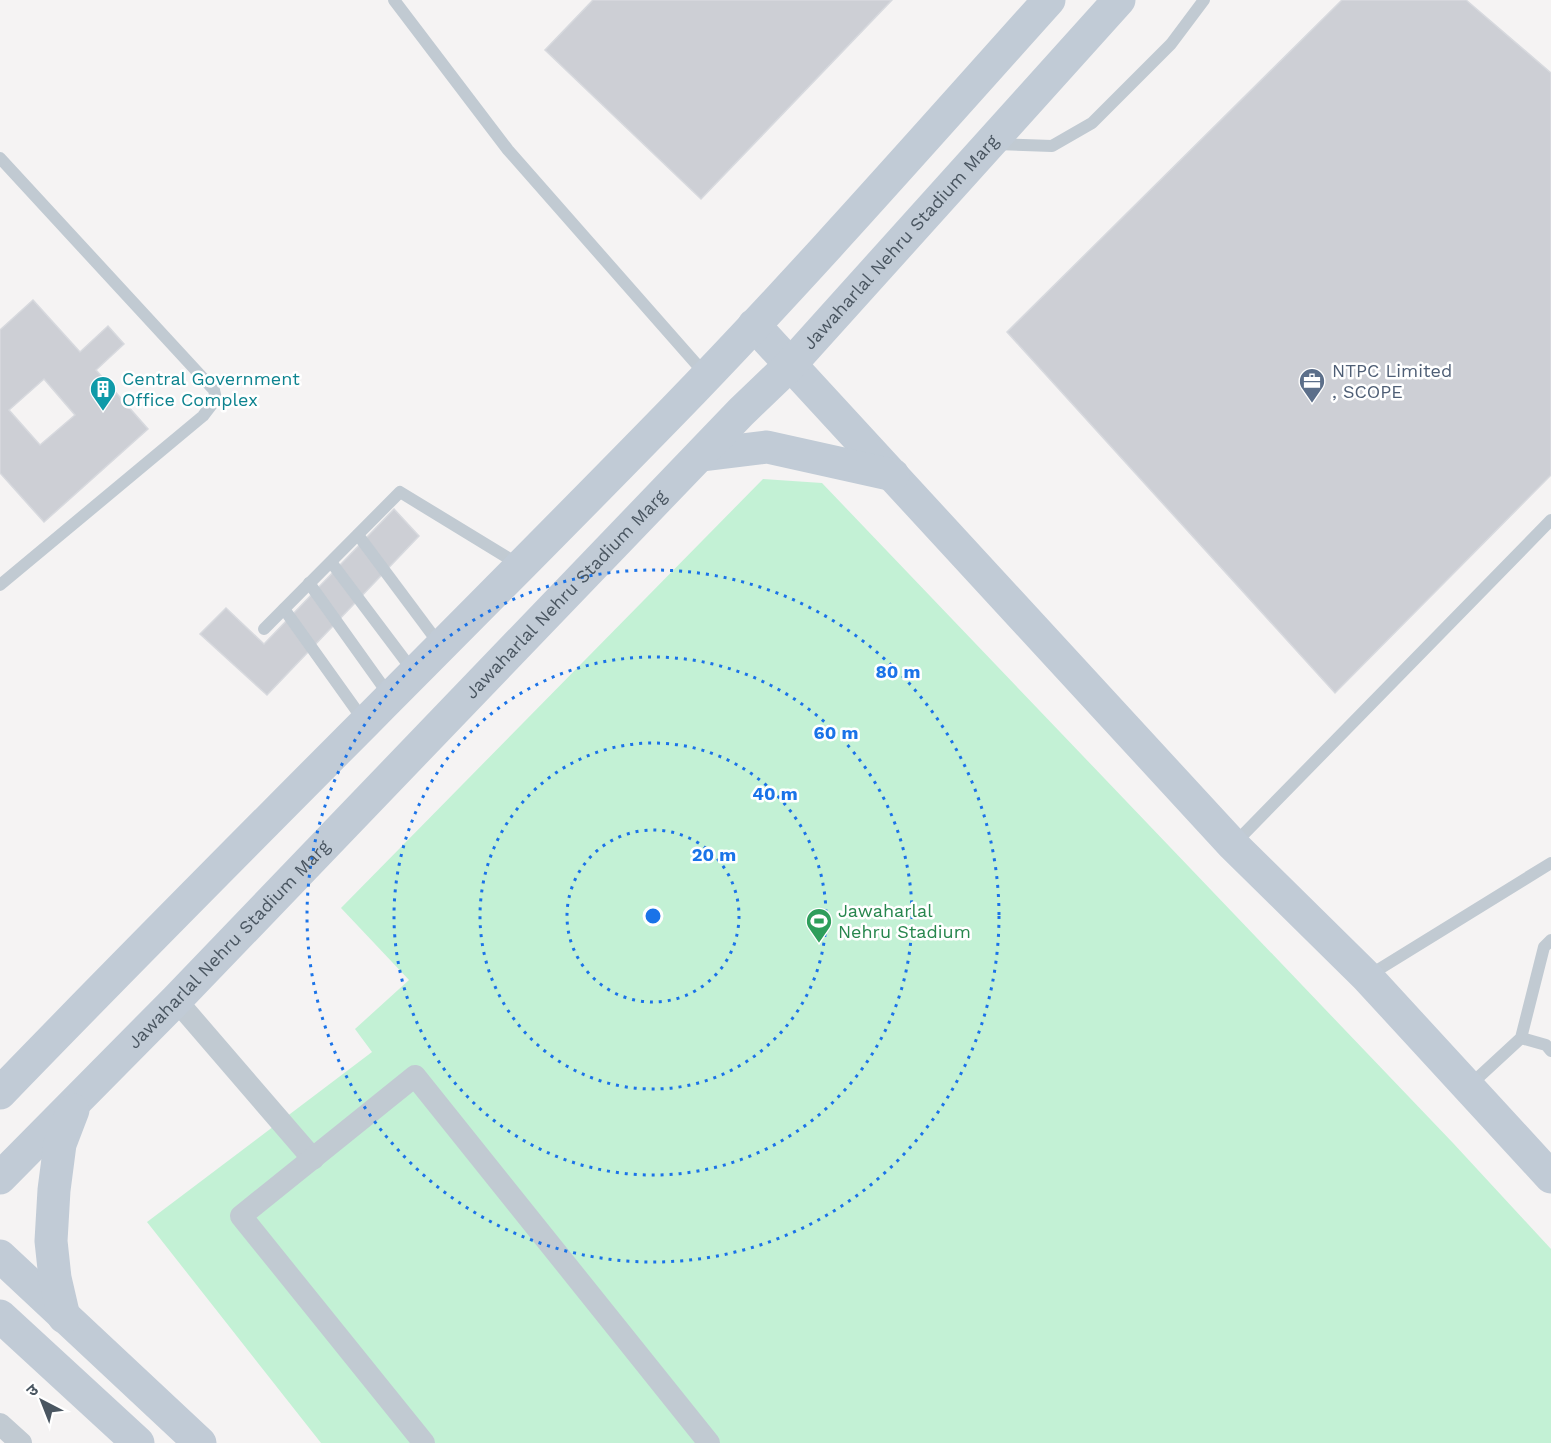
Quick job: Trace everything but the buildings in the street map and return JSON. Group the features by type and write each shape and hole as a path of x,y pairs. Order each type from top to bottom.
{"street":[{"path":"7,1080 707,376 1049,0"},
{"name":"Jawaharlal Nehru Stadium Marg","path":"0,1178 176,1000 741,412 792,364 1119,0"},
{"path":"754,325 1233,845 1367,977 1551,1177"},
{"path":"701,455 767,447 893,475"},
{"path":"176,1000 313,1159"},
{"path":"424,1443 242,1216 415,1077 709,1443"},
{"path":"64,1317 55,1278 51,1241 60,1144 75,1103"},
{"path":"0,1256 200,1443"},
{"path":"0,1316 138,1443"},
{"path":"0,1424 21,1443"}],"lane":[{"path":"394,0 508,150 707,376"},
{"path":"990,144 1052,146 1092,123 1171,45 1204,0"},
{"path":"0,158 214,390 216,399 203,416 0,585"},
{"path":"264,629 400,492 520,565"},
{"path":"1233,845 1551,520"},
{"path":"358,535 440,646"},
{"path":"331,562 414,672"},
{"path":"309,583 390,696"},
{"path":"284,609 364,722"},
{"path":"1367,977 1551,863"},
{"path":"1468,1087 1521,1038 1544,947 1551,940"},
{"path":"1521,1038 1546,1045 1551,1051"}],"green space":[{"name":"Jawaharlal Nehru Stadium","path":"763,479 822,483 1453,1143 1551,1249 1551,1443 321,1443 147,1222 372,1052 355,1029 409,980 341,908"}],"place":[{"name":"NTPC Limited , SCOPE","path":"1312,404"},
{"name":"Central Government Office Complex","path":"103,412"},
{"name":"Jawaharlal Nehru Stadium","path":"819,944"}]}
